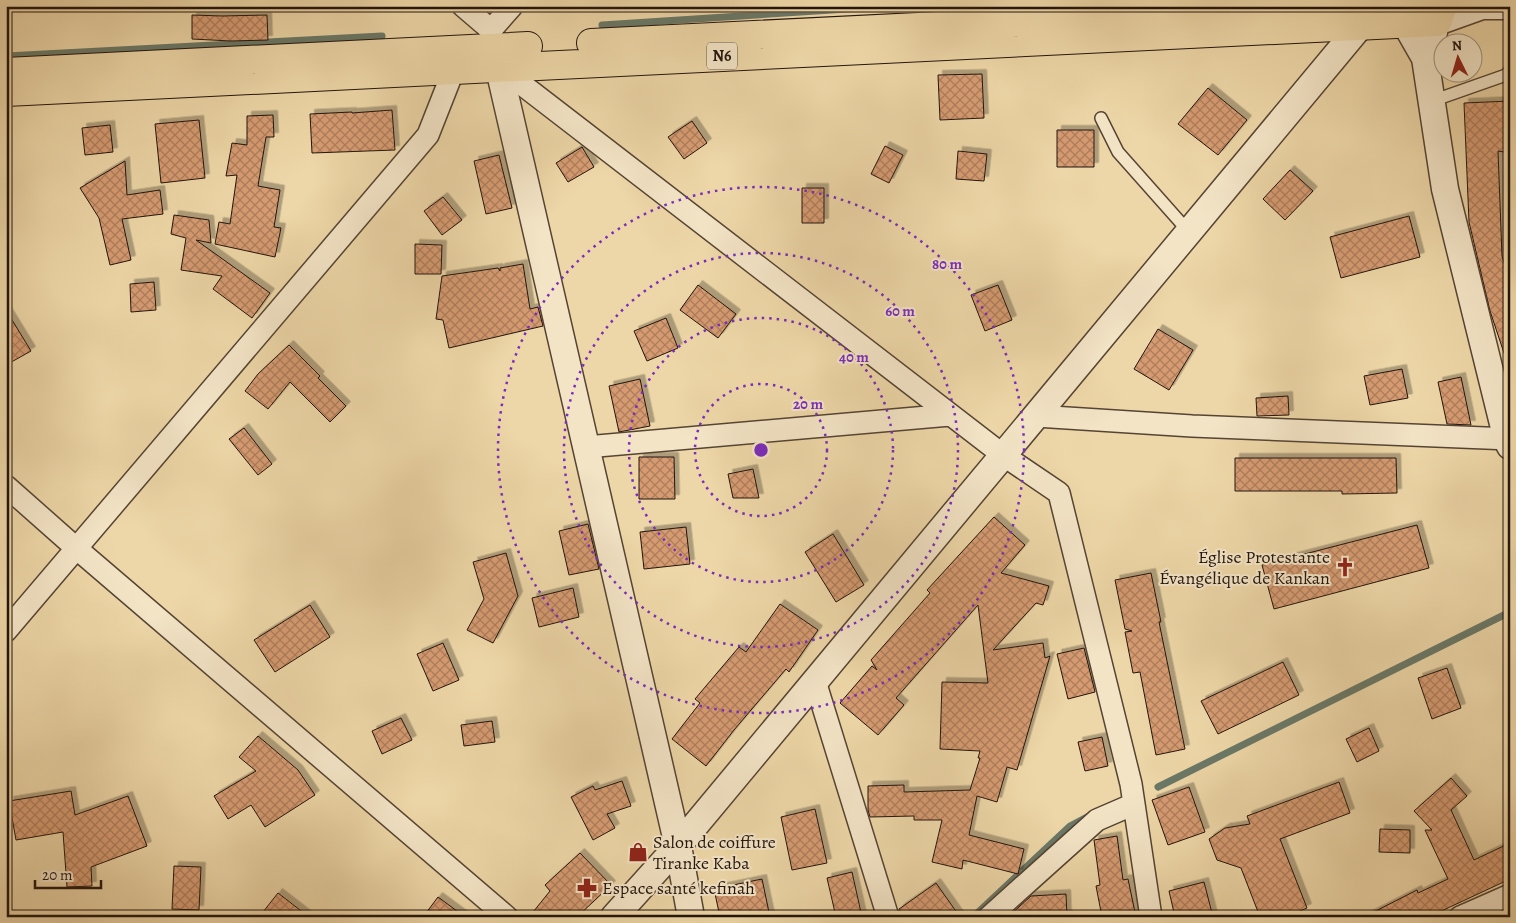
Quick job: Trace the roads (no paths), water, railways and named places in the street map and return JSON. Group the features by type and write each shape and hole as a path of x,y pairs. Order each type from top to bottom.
{"highway":[{"name":"N6","path":"6,72 494,48 1440,14"},
{"name":"N6","path":"6,92 454,69 494,48"}],"street":[{"path":"463,6 494,48 950,415 1003,455 1059,493 1131,784 1152,917"},
{"path":"487,6 494,48 678,846 691,917"},
{"path":"494,48 512,6"},
{"path":"1425,58 1440,14 1476,7 1506,6"},
{"path":"1036,416 1509,442 1445,189 1425,58 1407,15"},
{"path":"614,917 678,846 1189,232 1355,16"},
{"path":"6,631 428,136 454,69"},
{"path":"586,447 950,415"},
{"path":"6,486 507,917"},
{"path":"815,681 888,917"},
{"path":"990,917 1097,820 1134,804"},
{"path":"1460,917 1510,895"}],"lane":[{"path":"1432,101 1506,76 1510,70"},
{"path":"1101,118 1118,152 1189,232"}],"waterway":[{"path":"602,25 894,6"},
{"path":"6,56 382,36"},
{"path":"1158,787 1510,612"},
{"path":"973,917 1070,826 1087,817"}],"place":[{"name":"Église Protestante Évangélique de Kankan","path":"1345,567"},
{"name":"Salon de coiffure Tiranke Kaba","path":"638,852"},
{"name":"Espace santé kefinah","path":"587,888"}]}
